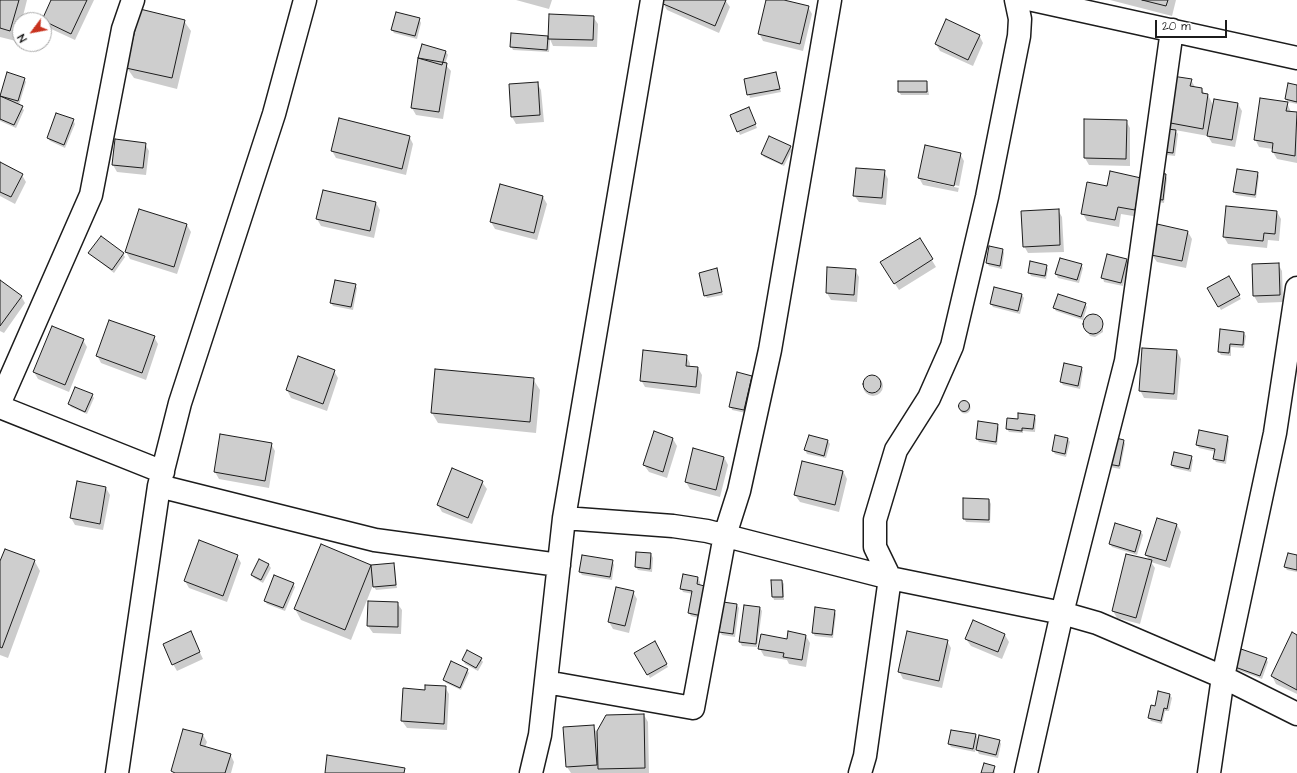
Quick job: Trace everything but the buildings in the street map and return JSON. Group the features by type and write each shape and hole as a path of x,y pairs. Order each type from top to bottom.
{"street":[{"path":"0,402 91,195 123,29 133,0"},
{"path":"117,773 161,479 180,403 274,114 305,0"},
{"path":"531,773 540,735 564,518 652,0"},
{"path":"546,682 693,708 725,535 739,491 770,350 830,0"},
{"path":"860,773 865,756 890,578 875,547 875,520 896,450 929,398 952,346 987,197 1020,36 1020,18 1016,0"},
{"path":"1033,0 1297,58"},
{"path":"1026,773 1062,613 1126,361 1172,30"},
{"path":"1209,773 1224,677 1274,433 1297,288"},
{"path":"0,407 161,479 375,540 559,565"},
{"path":"564,518 673,526 725,535 890,578 1062,613 1097,623 1224,677 1297,714"}]}
